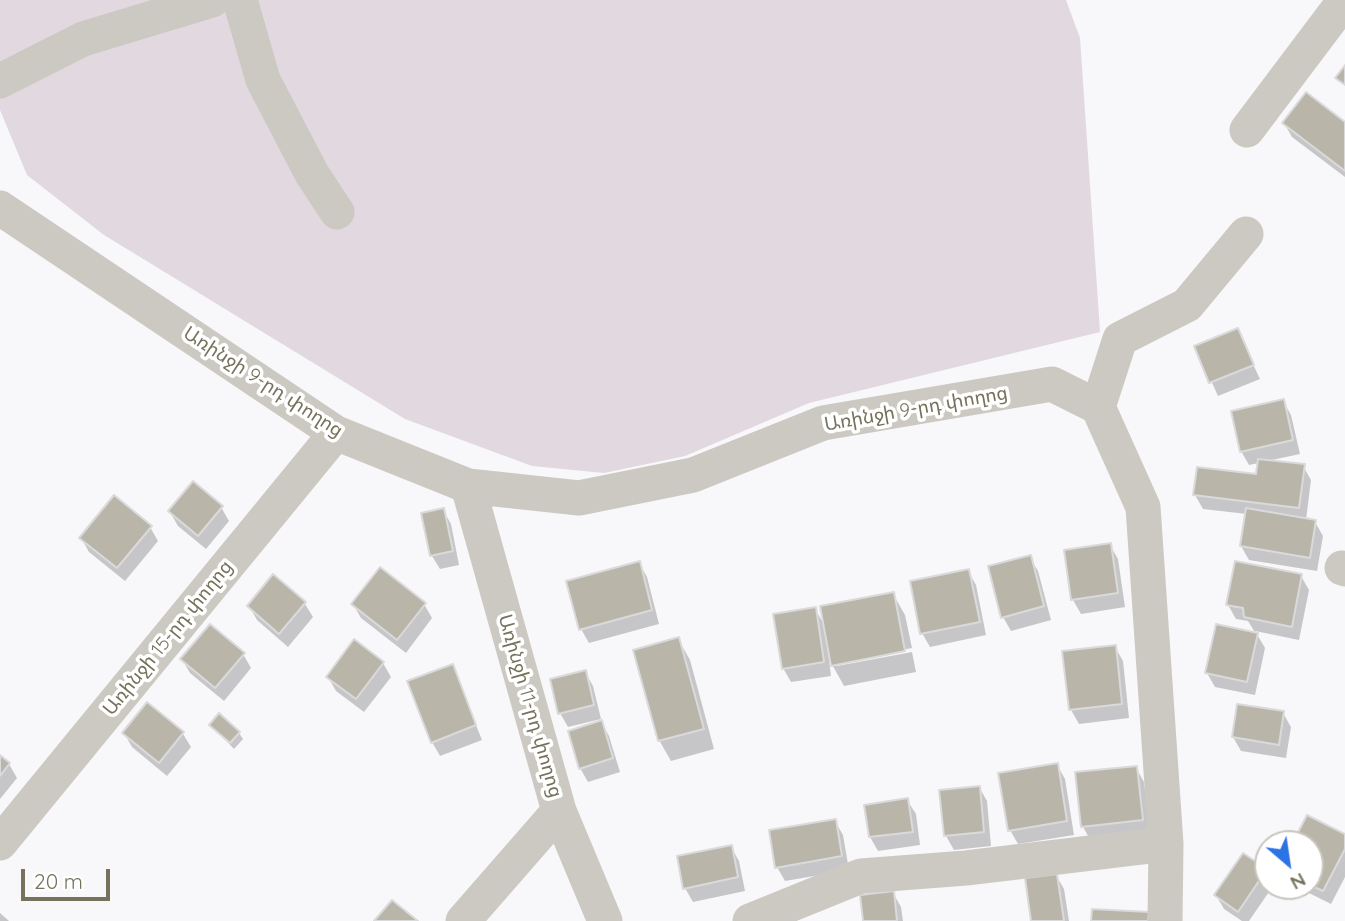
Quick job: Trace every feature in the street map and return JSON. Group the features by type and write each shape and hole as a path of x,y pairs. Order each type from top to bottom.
{"street":[{"path":"0,81 83,39 212,0"},
{"path":"240,0 263,80 312,174 337,212"},
{"path":"1247,130 1345,0"},
{"name":"Առինջի 9-րդ փողոց","path":"0,208 336,433 468,486 579,498 692,475 823,424 1052,384 1098,407"},
{"path":"1165,921 1166,844 1143,507 1098,407 1120,339 1187,305 1246,234"},
{"name":"Առինջի 15-րդ փողոց","path":"0,843 336,433"},
{"name":"Առինջի 11-րդ փողոց","path":"468,486 559,811 605,921"},
{"path":"463,921 559,811"},
{"path":"750,921 861,876 966,868 1166,844"}],"shaded area":[{"path":"0,0 1066,0 1080,38 1100,332 809,403 685,456 604,473 532,466 405,419 104,235 27,175 0,110"}],"building":[{"path":"1345,65 1345,85 1335,78"},
{"path":"1306,92 1345,122 1345,171 1282,123"},
{"path":"1238,328 1254,365 1209,383 1194,346"},
{"path":"1284,399 1293,440 1240,452 1231,411"},
{"path":"1258,459 1305,464 1299,508 1193,495 1197,467 1256,474"},
{"path":"193,481 223,506 198,536 168,511"},
{"path":"114,495 152,526 117,568 79,538"},
{"path":"444,508 453,551 430,556 421,513"},
{"path":"1246,508 1316,520 1310,558 1240,546"},
{"path":"1111,543 1118,593 1071,600 1064,550"},
{"path":"1031,555 1044,606 1001,618 988,566"},
{"path":"640,561 652,610 579,630 566,581"},
{"path":"1235,561 1302,574 1292,627 1244,617 1243,608 1226,605"},
{"path":"380,567 426,603 397,640 351,604"},
{"path":"969,569 980,622 920,634 910,581"},
{"path":"273,574 306,602 279,634 247,606"},
{"path":"894,592 905,651 831,666 820,606"},
{"path":"816,607 824,662 782,669 773,614"},
{"path":"210,624 245,653 215,688 180,659"},
{"path":"1216,624 1258,633 1247,682 1205,673"},
{"path":"679,637 704,729 658,741 633,650"},
{"path":"354,639 384,662 356,699 326,677"},
{"path":"1116,645 1122,704 1069,710 1062,651"},
{"path":"453,664 476,725 431,743 407,681"},
{"path":"586,670 594,705 558,714 550,679"},
{"path":"147,702 184,732 159,763 122,733"},
{"path":"1237,704 1284,711 1279,745 1232,737"},
{"path":"219,713 240,732 230,743 209,725"},
{"path":"602,720 613,758 579,769 568,731"},
{"path":"0,755 10,763 0,776"},
{"path":"1058,763 1067,821 1008,831 998,773"},
{"path":"1137,766 1143,820 1081,827 1075,772"},
{"path":"980,786 984,832 944,836 939,790"},
{"path":"908,798 913,832 869,837 864,805"},
{"path":"1307,815 1345,834 1345,849 1324,889 1324,830 1299,830"},
{"path":"836,819 842,856 775,868 769,830"},
{"path":"732,845 738,877 683,889 677,856"},
{"path":"1243,853 1254,860 1254,888 1238,912 1214,895"},
{"path":"1057,874 1064,921 1031,921 1025,878"},
{"path":"894,891 897,921 863,921 860,895"},
{"path":"392,900 418,921 374,921"},
{"path":"1092,909 1149,912 1148,921 1091,921"}]}
